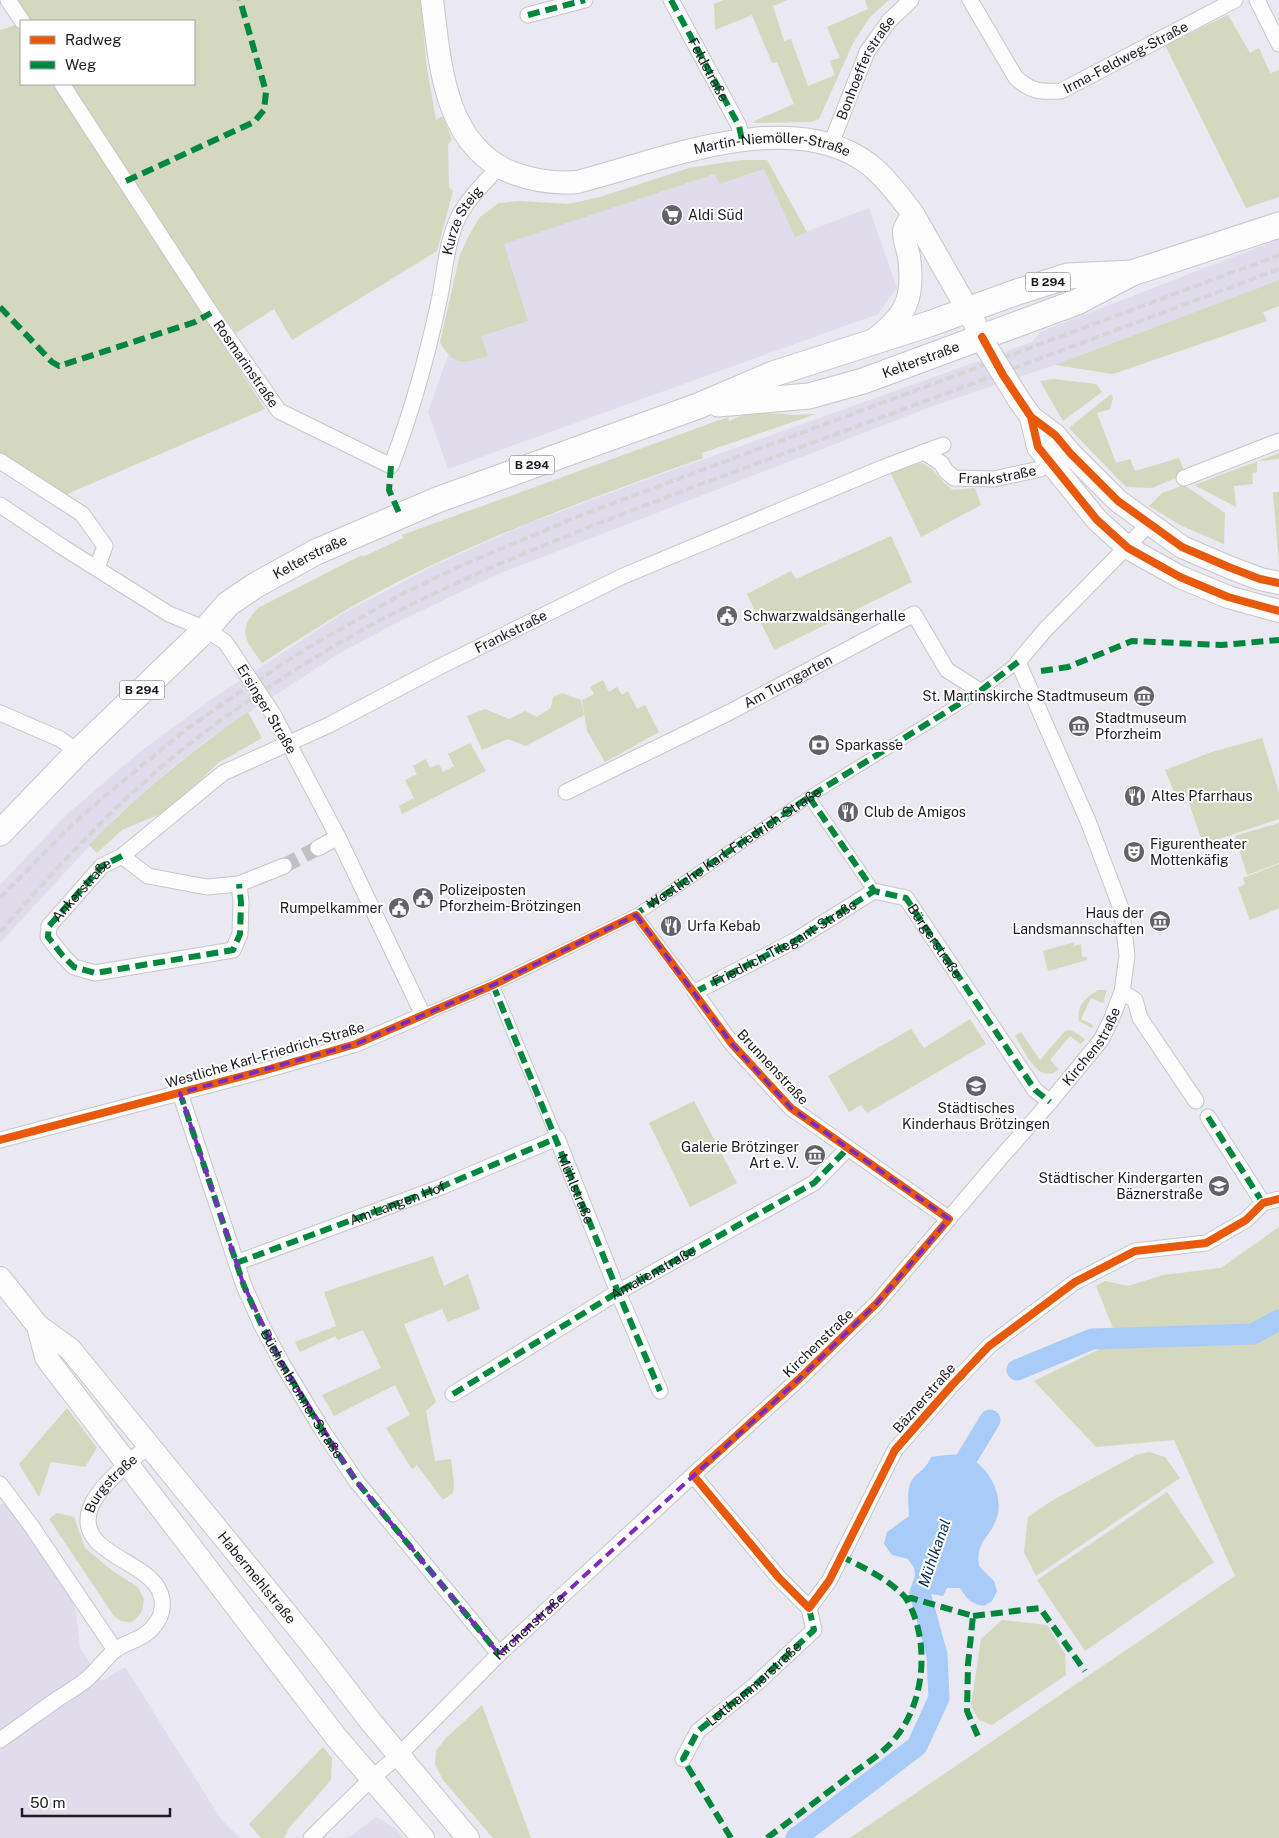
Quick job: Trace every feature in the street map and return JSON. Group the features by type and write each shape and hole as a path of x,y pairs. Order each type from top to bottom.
{"main road":[{"path":"432,0 443,74 456,117 463,132 478,151 500,166"},
{"name":"Martin-Niemöller-Straße","path":"500,166 525,177 543,182 577,182 688,151 742,140 803,138 831,144 870,166 894,189 913,214 968,310 984,343"},
{"path":"870,342 890,327 901,315 910,295 911,278 904,231 913,214"},
{"name":"Kelterstraße","path":"698,406 809,396 863,381 984,343 1076,302 1132,273 1279,225"},
{"name":"Kelterstraße","path":"0,833 78,752 206,629 228,604 256,585 309,556 437,500 698,406 773,374 1068,276 1132,273"},
{"path":"984,343 1025,409 1038,447 1097,520 1128,548 1180,577 1228,597 1279,611"},
{"path":"1025,409 1054,435 1118,501 1182,547 1260,579 1279,583"},
{"name":"Habermehlstraße","path":"0,1278 38,1326 70,1349 468,1838"},
{"name":"Habermehlstraße","path":"38,1326 46,1357 336,1737 423,1838"}],"street":[{"path":"8,0 21,20"},
{"path":"528,15 585,0"},
{"name":"Feldstraße","path":"671,0 739,126 742,140"},
{"name":"Bonhoefferstraße","path":"831,144 867,52 889,20 911,0"},
{"name":"Irma-Feldweg-Straße","path":"970,0 1016,78 1026,87 1040,92 1061,91 1235,0"},
{"path":"1257,0 1279,44"},
{"name":"Rosmarinstraße","path":"63,85 211,313 279,411 391,466"},
{"name":"Kurze Steig","path":"391,466 421,374 439,301 450,240 458,217 469,199 500,166"},
{"path":"1184,478 1279,441"},
{"name":"Frankstraße","path":"122,856 223,773 329,724 621,577 882,468 942,445"},
{"name":"Frankstraße","path":"924,452 941,463 954,478 994,479 1040,469 1050,463"},
{"path":"0,461 82,514 105,546 97,568"},
{"name":"Ersinger Straße","path":"0,505 169,614 206,629 225,642 273,714 338,837 423,1015"},
{"name":"Westliche Karl-Friedrich-Straße","path":"0,1140 356,1044 493,985 636,915 808,797 980,691 1018,662 1045,630 1128,548 1149,524"},
{"name":"Am Turngarten","path":"566,792 754,700 914,614 947,670 980,691"},
{"name":"Kirchenstraße","path":"311,1838 372,1778 399,1755 499,1654 800,1379 877,1303 1050,1102 1100,1040 1111,1020 1122,992 1127,956 1122,911 1088,821 1018,662"},
{"path":"0,713 60,739 78,752"},
{"path":"808,797 874,891"},
{"path":"318,848 338,837"},
{"name":"Ankerstraße","path":"239,884 240,934 232,950 95,973 74,967 48,937 49,926 102,866 122,856 148,876 207,887 239,884 284,866"},
{"name":"Friedrich-Tilegant-Straße","path":"695,992 796,940 874,891"},
{"name":"Bürgerstraße","path":"874,891 906,898 1035,1090 1050,1102"},
{"name":"Brunnenstraße","path":"636,915 732,1044 791,1108 949,1219"},
{"name":"Mühlstraße","path":"493,985 660,1391"},
{"name":"Kirchenstraße","path":"1122,992 1135,1000 1140,1018 1196,1101"},
{"name":"Büchenbronner Straße","path":"180,1093 244,1286 262,1326 324,1433 357,1482 499,1654"},
{"path":"1208,1117 1263,1203"},
{"name":"Am Langen Hof","path":"236,1263 432,1190 556,1138"},
{"name":"Amalienstraße","path":"453,1394 618,1292 814,1184 848,1148"},
{"name":"Bäznerstraße","path":"808,1608 829,1581 895,1450 953,1384 990,1346 1075,1282 1135,1251 1206,1243 1246,1220 1263,1203 1279,1198"},
{"name":"Burgstraße","path":"0,1740 87,1679 115,1650 146,1634 158,1622 162,1607 161,1594 154,1581 102,1547 92,1535 88,1522 90,1509 101,1490 128,1463 149,1446"},
{"path":"693,1475 779,1578 808,1608"},
{"path":"0,1484 32,1527 115,1650"},
{"name":"Lotthammerstraße","path":"683,1759 698,1731 755,1685 814,1630 808,1608"}],"highlighted area":[{"path":"636,915 732,1044 791,1108 949,1219 877,1303 799,1379 499,1654 357,1482 283,1365 244,1286 180,1093 356,1044 493,985"}],"shaded area":[{"path":"765,169 795,236 869,208 897,288 878,314 448,469 428,412 448,355 458,361 487,356 481,336 504,244 716,174 720,184"},
{"path":"1279,239 1279,280 1055,365 933,406 496,575 400,621 338,654 207,740 167,772 118,815 0,943 0,885 66,815 141,751 212,699 340,615 431,567 527,524 1032,342 1040,332"},
{"path":"0,1504 7,1504 75,1605 80,1648 102,1681 125,1667 221,1819 240,1838 0,1838"},
{"path":"376,1817 395,1828 403,1838 348,1838"}],"green space":[{"path":"14,0 421,0 426,63 436,120 443,116 452,140 448,144 449,187 453,191 437,251 292,340 274,309 236,333 169,243 68,85 195,85 195,20 26,20"},
{"path":"724,0 788,0 773,6 784,41 791,39 808,86 835,75 830,61 840,58 827,27 868,9 865,0 889,0 870,17 853,43 819,119 810,122 753,123 794,104 777,62 772,63 752,15 715,30 714,4"},
{"path":"1228,15 1250,53 1259,48 1270,73 1279,70 1279,197 1246,208 1165,45"},
{"path":"16,25 20,32 20,85 55,85 265,409 65,495 0,454 0,30"},
{"path":"741,160 767,160 807,232 795,237 764,169 720,184 715,174 504,244 528,321 481,336 488,356 472,361 455,360 440,342 460,255 480,217 499,203 519,201 568,204 600,197 689,168"},
{"path":"1279,280 1279,306 1263,312 1267,321 1113,374 1055,365"},
{"path":"1054,379 1096,384 1102,392 1063,421 1040,381"},
{"path":"1111,394 1113,398 1110,409 1097,413 1116,463 1130,459 1135,471 1179,458 1185,474 1152,488 1126,487 1069,428"},
{"path":"751,412 796,415 816,414 702,453 703,458 563,509 471,547 382,590 339,614 262,663 248,642 245,630 247,623 258,608 362,555 363,557 403,538 402,535 728,417 729,421"},
{"path":"1279,453 1279,459 1258,461"},
{"path":"1257,461 1257,472 1252,473 1253,484 1234,486 1236,507 1194,485"},
{"path":"922,463 932,469 953,490 975,488 981,505 921,537 890,472"},
{"path":"1184,485 1225,513 1224,544 1182,526 1149,506 1162,493"},
{"path":"1273,492 1279,492 1279,564"},
{"path":"891,536 912,582 774,650 747,594 791,571 796,579"},
{"path":"603,680 609,692 617,687 622,695 628,691 637,709 645,705 659,732 605,762 587,731 582,700 594,694 590,687"},
{"path":"562,693 581,700 584,715 526,746 508,739 482,750 467,716 485,709 509,719 525,711 537,717 551,708 553,697"},
{"path":"248,712 262,738 218,763 170,810 122,830 97,853 89,845 165,774"},
{"path":"1262,738 1279,792 1279,819 1203,844 1187,797 1178,801 1165,770 1212,752"},
{"path":"470,743 486,771 402,814 399,806 414,798 405,780 417,774 413,766 426,759 430,768 439,764 443,772 454,766 448,754"},
{"path":"1279,823 1279,863 1247,875 1235,836"},
{"path":"1279,864 1279,908 1250,920 1238,888 1245,884 1243,878"},
{"path":"1074,942 1074,946 1081,944 1082,957 1087,957 1087,960 1048,971 1043,951"},
{"path":"1098,990 1107,990 1103,1003 1091,998 1081,1019 1093,1025 1092,1028 1079,1021 1078,1016 1083,1002"},
{"path":"970,1019 986,1044 867,1113 861,1105 849,1112 828,1076 911,1029 924,1048"},
{"path":"1071,1030 1085,1039 1081,1044 1070,1036 1050,1060 1059,1069 1052,1073 1045,1073 1033,1064 1015,1036 1021,1032 1040,1060 1065,1031"},
{"path":"694,1101 737,1183 690,1207 649,1123"},
{"path":"1279,1227 1279,1311 1251,1327 1113,1328 1096,1286 1105,1281 1128,1286 1163,1275 1221,1268"},
{"path":"433,1256 444,1286 468,1274 480,1309 448,1322 442,1309 404,1324 436,1402 426,1411 435,1461 451,1459 454,1483 453,1493 443,1500 417,1465 412,1469 386,1428 410,1415 395,1385 334,1416 322,1395 381,1368 363,1330 338,1340 335,1336 300,1352 295,1342 336,1326 324,1292"},
{"path":"1279,1328 1279,1838 850,1838 1235,1576 1174,1440 1096,1447 1034,1381 1106,1346 1254,1342"},
{"path":"67,1408 97,1448 85,1467 51,1462 39,1497 19,1464"},
{"path":"1149,1452 1165,1457 1180,1478 1036,1576 1024,1552 1028,1517 1053,1500 1136,1455"},
{"path":"1167,1492 1214,1562 1085,1651 1037,1580"},
{"path":"57,1513 74,1517 85,1548 114,1572 138,1587 144,1599 142,1611 137,1618 131,1622 121,1621 114,1616 49,1519"},
{"path":"1002,1620 1047,1625 1065,1654 1066,1675 992,1725 979,1720 971,1706 981,1639"},
{"path":"482,1705 531,1838 493,1838 443,1780 435,1764 436,1751 446,1738"},
{"path":"323,1747 332,1758 331,1780 289,1828 284,1838 261,1838 249,1824"}],"water":[{"path":"961,1455 979,1464 992,1481 996,1490 998,1511 996,1520 979,1551 979,1566 994,1581 997,1591 992,1601 984,1606 970,1600 960,1588 947,1588 943,1596 914,1591 916,1580 914,1568 908,1559 892,1555 884,1544 887,1532 909,1516 908,1495 912,1480 926,1466 931,1457"}],"waterway":[{"name":"Mühlkanal","path":"1017,1370 1092,1339 1253,1334 1279,1320"},
{"name":"Mühlkanal","path":"958,1484 967,1458 990,1420"},
{"name":"Mühlkanal","path":"796,1838 917,1746 939,1698 937,1655 920,1593 930,1565"}],"tunnel":[{"path":"284,866 318,848"}],"railway":[{"path":"0,898 69,828 184,731 301,652 400,595 460,566 584,514 1279,255"},
{"path":"0,932 92,832 166,762 218,722 271,685 382,619 500,564 592,526 1279,269"}],"marked path":[{"path":"126,181 254,122 264,110 266,92 240,0"},
{"path":"528,15 585,0"},
{"path":"671,0 739,126 742,140"},
{"path":"0,307 52,362 59,366 195,322 211,313"},
{"path":"391,466 389,490 400,515"},
{"path":"1041,671 1068,667 1132,641 1221,645 1279,640"},
{"path":"633,916 809,797 980,691 1018,662"},
{"path":"809,797 874,891 906,898 1035,1090 1050,1102"},
{"path":"122,856 102,866 49,926 48,937 74,967 95,973 233,950 240,934 241,902 239,884"},
{"path":"695,992 796,940 874,891"},
{"path":"493,985 660,1391"},
{"path":"180,1093 244,1286 262,1326 283,1365 324,1433 357,1482 499,1654"},
{"path":"1208,1117 1263,1203"},
{"path":"236,1263 441,1187 557,1138"},
{"path":"453,1394 618,1292 814,1183 848,1148"},
{"path":"767,1838 886,1748 905,1724 917,1693 922,1659 917,1626 908,1602 898,1590 883,1579 841,1556"},
{"path":"906,1599 911,1598 973,1616 968,1664 967,1711 980,1741"},
{"path":"731,1838 683,1759 698,1731 755,1685 814,1630 809,1608"},
{"path":"973,1616 1040,1608 1085,1671"}],"cycle path":[{"path":"982,337 1003,375 1031,417 1038,447 1097,520 1128,548 1180,577 1228,597 1279,611"},
{"path":"1031,417 1055,435 1071,454 1118,501 1182,547 1260,579 1279,583"},
{"path":"0,1140 266,1070 356,1044 493,985 636,915 732,1044 791,1108 949,1219 877,1303 799,1379 693,1475 779,1578 809,1608 829,1581 895,1450 989,1346 1075,1282 1135,1251 1206,1243 1246,1220 1263,1203 1279,1199"}],"place":[{"name":"Aldi Süd","path":"672,215"},
{"name":"Schwarzwaldsängerhalle","path":"727,616"},
{"name":"St. Martinskirche Stadtmuseum","path":"1144,696"},
{"name":"Stadtmuseum Pforzheim","path":"1079,726"},
{"name":"Sparkasse","path":"819,745"},
{"name":"Altes Pfarrhaus","path":"1135,796"},
{"name":"Club de Amigos","path":"848,812"},
{"name":"Figurentheater Mottenkäfig","path":"1134,852"},
{"name":"Polizeiposten Pforzheim-Brötzingen","path":"423,898"},
{"name":"Rumpelkammer","path":"399,908"},
{"name":"Haus der Landsmannschaften","path":"1160,921"},
{"name":"Urfa Kebab","path":"671,926"},
{"name":"Städtisches Kinderhaus Brötzingen","path":"976,1086"},
{"name":"Galerie Brötzinger Art e. V.","path":"815,1155"},
{"name":"Städtischer Kindergarten Bäznerstraße","path":"1219,1186"}]}
